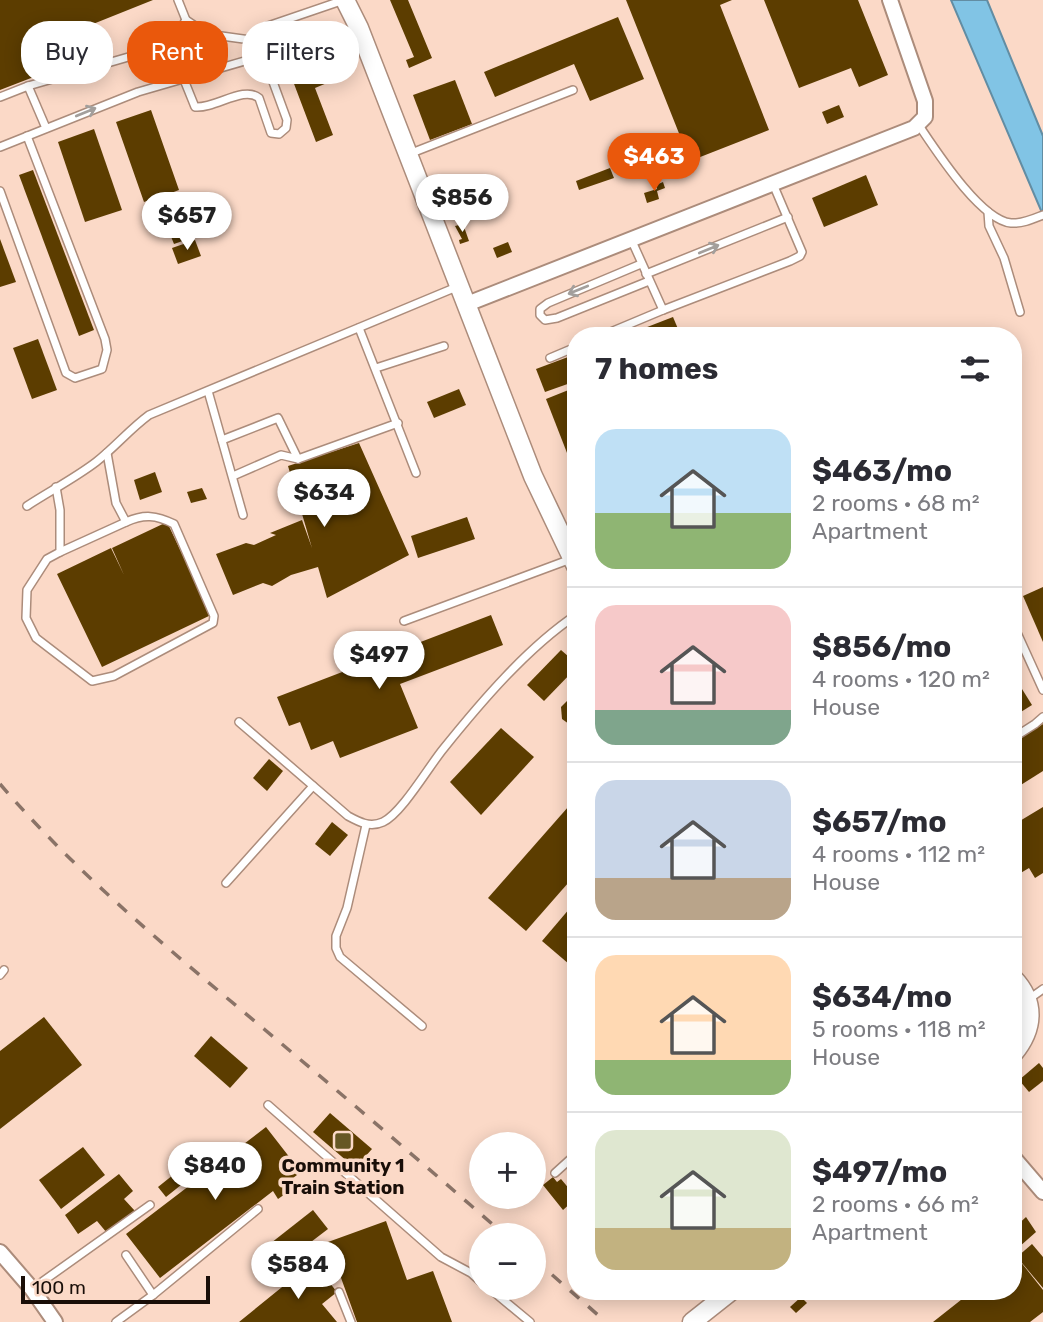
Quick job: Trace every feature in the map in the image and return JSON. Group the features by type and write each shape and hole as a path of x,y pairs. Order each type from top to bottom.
{"street":[{"path":"345,0 356,21"},
{"path":"467,304 914,128 925,117 925,101 890,0"},
{"path":"359,28 533,476 567,547"},
{"path":"1022,1042 1028,1027 1030,1004 1036,994"},
{"path":"1022,1168 1043,1192"},
{"path":"0,1252 32,1289 55,1322"},
{"path":"692,1322 720,1300"}],"lane":[{"path":"178,0 186,20 207,34 242,39"},
{"path":"283,21 345,0"},
{"path":"0,97 127,58"},
{"path":"0,147 138,92 165,84"},
{"path":"184,84 195,107 204,108 246,93 255,94 259,98 271,133 279,134 286,128 287,120 274,84"},
{"path":"29,86 46,128"},
{"path":"409,154 573,90"},
{"path":"918,124 947,166 988,212 1011,223 1040,216"},
{"path":"0,191 66,373 75,379 102,369 107,350 105,339 27,136"},
{"path":"622,327 800,257 802,252 773,183"},
{"path":"988,212 989,226 1004,258 1020,313"},
{"path":"641,264 548,303 540,309 540,315 545,320 557,318 788,217"},
{"path":"631,239 663,310"},
{"path":"27,506 107,453 149,415 460,286"},
{"path":"359,327 416,473"},
{"path":"376,368 444,346"},
{"path":"550,358 567,351"},
{"path":"208,391 243,515"},
{"path":"222,440 278,418 298,459"},
{"path":"233,476 281,455 298,459 398,423"},
{"path":"107,453 116,503 125,522"},
{"path":"56,488 61,510 60,552"},
{"path":"140,516 160,516 174,524 214,616 213,623 114,677 92,681 36,638 26,618 27,590 47,559 60,552 140,516"},
{"path":"404,621 567,564"},
{"path":"239,722 348,816 366,825 382,822 395,813 445,747 508,675 555,629 567,621"},
{"path":"1022,644 1043,690"},
{"path":"1022,732 1043,717"},
{"path":"226,883 313,786"},
{"path":"366,825 347,908 336,936 336,948 340,957 422,1026"},
{"path":"268,1105 441,1257 469,1272"},
{"path":"555,1173 567,1162"},
{"path":"32,1289 150,1205"},
{"path":"116,1322 153,1296 258,1209"},
{"path":"126,1255 153,1296"},
{"path":"339,1292 351,1322"},
{"path":"503,1300 530,1322"}],"water":[{"path":"951,0 987,0 1043,136 1043,215"}],"building":[{"path":"0,0 153,0 100,21 21,21 21,82 0,90"},
{"path":"390,0 408,0 432,58 409,68 406,60 414,57"},
{"path":"626,0 732,0 720,5 769,130 690,161"},
{"path":"764,0 858,0 888,75 859,87 851,68 799,88"},
{"path":"618,17 644,79 590,101 574,64 495,97 484,72"},
{"path":"455,80 472,124 430,140 413,95"},
{"path":"294,84 325,84 315,88 333,135 316,142"},
{"path":"839,105 844,117 827,124 822,112"},
{"path":"151,110 179,190 171,193 174,202 166,205 163,195 144,202 116,122"},
{"path":"94,129 122,210 85,222 58,142"},
{"path":"610,168 614,178 579,190 576,181"},
{"path":"33,170 94,330 79,336 19,175"},
{"path":"866,175 878,205 824,227 812,198"},
{"path":"663,182 665,188 657,191 659,199 647,203 644,193 657,189 656,185"},
{"path":"184,217 186,222 192,220 196,232 190,235 191,238 174,244 166,224"},
{"path":"463,224 469,241 460,244 459,240 462,239 455,226"},
{"path":"0,239 16,282 0,287"},
{"path":"195,240 201,256 178,264 172,248"},
{"path":"508,242 512,252 497,258 493,248"},
{"path":"673,317 677,327 647,327"},
{"path":"38,339 57,390 32,399 13,348"},
{"path":"567,357 567,384 545,392 536,369"},
{"path":"459,389 466,405 434,418 427,402"},
{"path":"567,391 567,453 546,399"},
{"path":"359,443 409,555 327,598 318,567 291,575 272,586 263,583 233,595 216,554 246,543 254,545 276,535 270,533 302,520 312,548 288,466"},
{"path":"155,472 162,492 140,500 134,480"},
{"path":"202,488 207,499 191,503 187,492"},
{"path":"467,517 475,539 418,558 411,536"},
{"path":"167,522 211,615 102,667 57,574 111,548 124,575 112,548"},
{"path":"1043,587 1043,642 1023,596"},
{"path":"491,615 503,645 400,684 418,728 340,758 333,741 311,750 300,722 289,726 277,697"},
{"path":"561,650 567,655 567,677 544,701 527,685"},
{"path":"1022,689 1032,705 1022,711"},
{"path":"567,701 567,723 562,719 561,707"},
{"path":"1043,724 1043,771 1022,784 1022,737"},
{"path":"501,728 534,757 481,815 450,782"},
{"path":"269,759 283,771 267,791 253,778"},
{"path":"1043,807 1043,873 1035,878 1029,868 1022,872 1022,820"},
{"path":"567,808 567,884 526,931 488,898"},
{"path":"332,822 348,835 330,856 315,844"},
{"path":"567,912 567,962 542,941"},
{"path":"44,1017 82,1065 0,1129 0,1051"},
{"path":"211,1036 248,1068 230,1088 194,1056"},
{"path":"1039,1063 1043,1068 1043,1081 1029,1092 1022,1084 1022,1077"},
{"path":"330,1113 372,1149 355,1168 313,1132"},
{"path":"266,1127 301,1172 293,1178 298,1185 278,1199 273,1191 160,1278 126,1234"},
{"path":"83,1147 105,1175 61,1209 39,1180"},
{"path":"198,1155 206,1165 166,1197 158,1187"},
{"path":"119,1174 133,1191 124,1199 135,1211 107,1233 97,1221 78,1234 65,1215"},
{"path":"553,1177 557,1182 561,1179 567,1186 567,1206 563,1210 546,1189 546,1183"},
{"path":"313,1210 328,1229 286,1261 271,1243"},
{"path":"1026,1217 1036,1232 1022,1244 1022,1221"},
{"path":"386,1221 407,1280 433,1271 452,1322 357,1322 328,1242"},
{"path":"1032,1244 1043,1257 1043,1288 1022,1263 1022,1253"},
{"path":"313,1262 337,1292 322,1304 337,1322 239,1322"},
{"path":"1022,1264 1043,1290 1043,1312 1030,1322 933,1322 961,1300 1022,1300"},
{"path":"798,1300 807,1303 796,1313 790,1307"}],"railway":[{"path":"0,784 61,850 127,912 491,1223"},
{"path":"546,1270 567,1288"},
{"path":"581,1300 606,1322"}],"place":[{"name":"Community 1 Train Station","path":"343,1141"}]}
